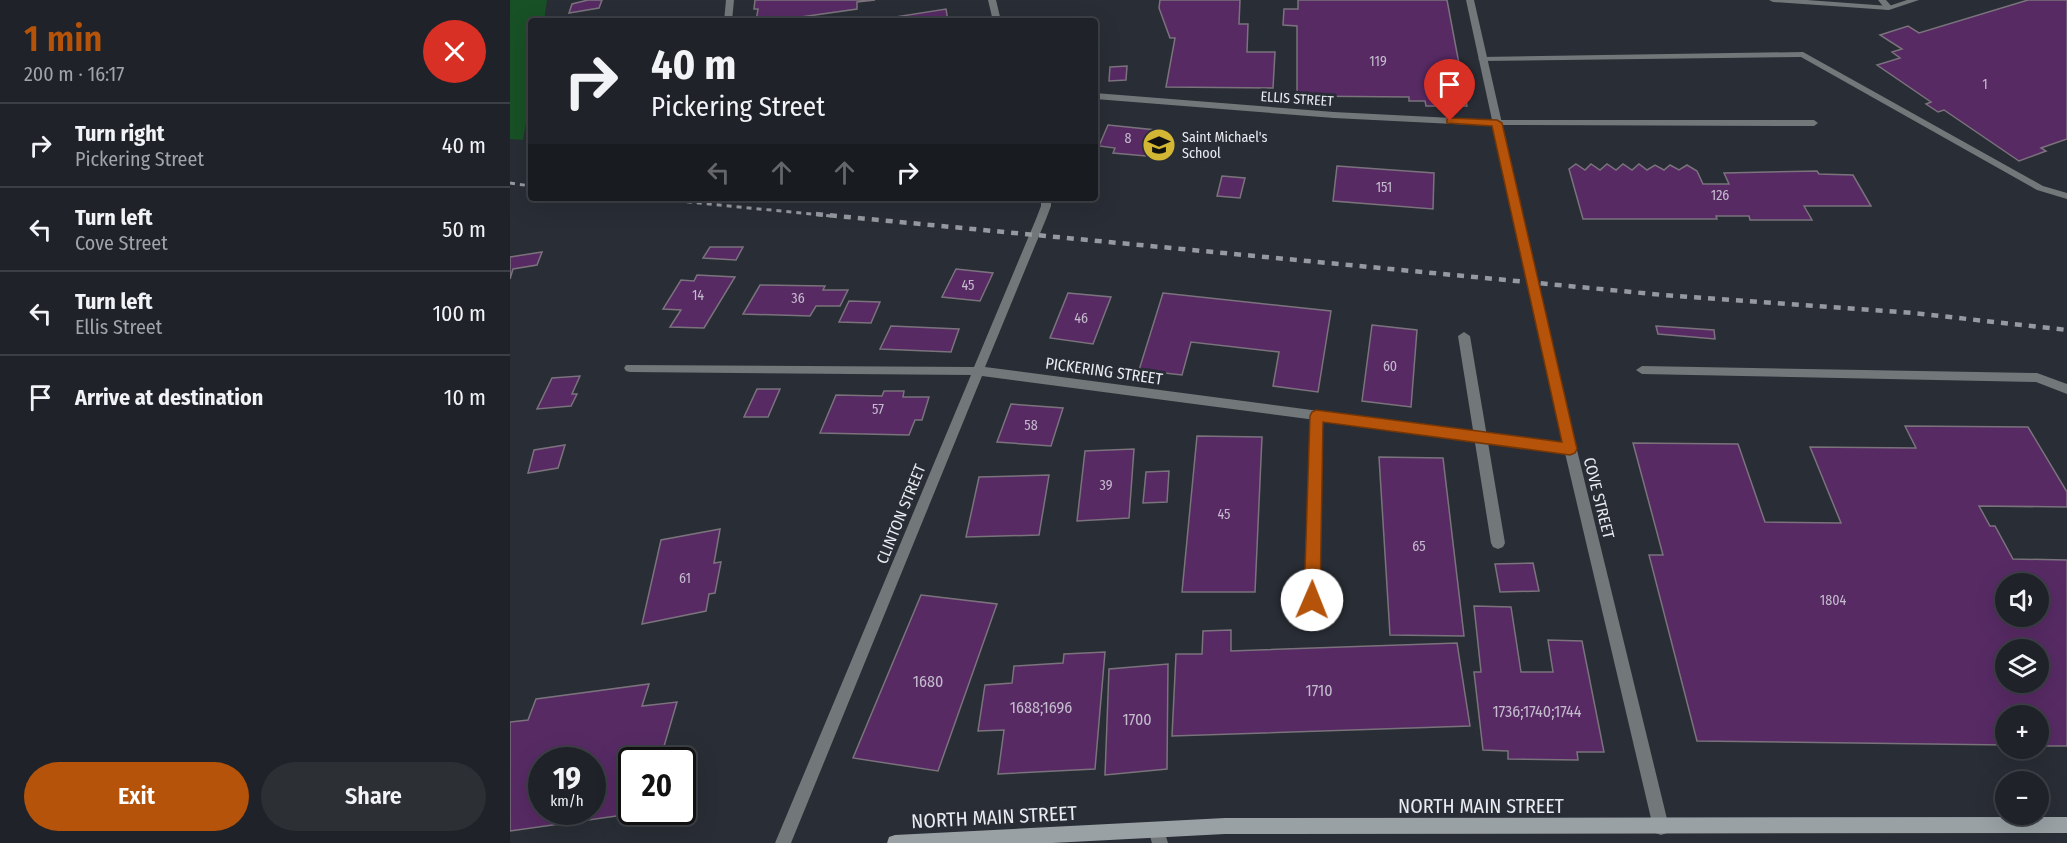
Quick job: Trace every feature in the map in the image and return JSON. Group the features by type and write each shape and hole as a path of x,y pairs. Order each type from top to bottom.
{"main road":[{"name":"NORTH MAIN STREET","path":"895,843 1158,836 1225,826 2067,825"}],"street":[{"path":"728,18 730,0"},
{"path":"992,0 996,18"},
{"name":"COVE STREET","path":"1470,0 1570,449 1661,827"},
{"path":"1773,0 1889,8 1915,0"},
{"path":"1882,0 1889,8"},
{"path":"1482,59 1803,54 2040,188 2067,196"},
{"name":"ELLIS STREET","path":"1098,96 1334,115 1497,123 1814,123"},
{"name":"CLINTON STREET","path":"783,843 1044,212 1046,201"},
{"path":"1464,336 1498,543"},
{"name":"PICKERING STREET","path":"630,368 978,370 1570,449"},
{"path":"1642,370 2037,378 2067,389"},
{"path":"1312,600 1316,416"}],"green space":[{"path":"510,0 547,0 544,18 528,18 528,111 523,140 510,139"}],"building":[{"path":"588,0 602,0 599,8 569,13 572,4"},
{"path":"755,0 875,0 857,2 857,9 794,18 756,18 758,9 754,9"},
{"path":"1160,0 1240,0 1239,24 1248,24 1247,52 1275,52 1273,88 1166,87 1175,38 1170,38 1159,8"},
{"path":"1298,0 1447,0 1467,106 1426,106 1425,101 1409,101 1409,97 1297,96 1297,26 1283,25 1284,9 1298,9"},
{"path":"2028,0 2067,0 2067,139 2041,148 2046,151 2019,161 1944,110 1938,112 1926,104 1931,102 1877,65 1900,58 1892,52 1902,49 1880,35 1908,26 1919,33"},
{"path":"946,9 948,18 889,18"},
{"path":"1127,66 1126,80 1109,81 1110,67"},
{"path":"1108,125 1156,130 1146,156 1113,153 1115,148 1099,146"},
{"path":"1576,164 1585,170 1591,164 1600,170 1607,164 1616,170 1623,164 1632,170 1639,164 1647,170 1655,165 1664,170 1670,165 1679,170 1687,165 1697,171 1703,184 1729,184 1724,173 1817,171 1819,174 1853,175 1871,206 1804,206 1812,220 1750,220 1749,216 1716,216 1717,219 1583,219 1569,169"},
{"path":"1337,166 1434,173 1433,209 1333,201"},
{"path":"1222,176 1245,178 1240,198 1217,196"},
{"path":"710,247 743,247 736,260 703,258"},
{"path":"542,252 537,265 513,269 510,279 510,257"},
{"path":"956,269 993,273 980,301 942,297"},
{"path":"697,275 735,277 704,328 670,327 681,310 663,309 681,280 694,281"},
{"path":"760,285 825,286 823,290 848,290 840,306 816,306 810,316 743,314"},
{"path":"1068,293 1111,297 1093,344 1050,338"},
{"path":"1163,293 1331,311 1318,392 1273,386 1279,352 1191,342 1182,375 1139,370"},
{"path":"849,301 880,302 871,323 839,322"},
{"path":"1372,325 1417,330 1411,407 1362,401"},
{"path":"891,326 959,329 951,352 880,349"},
{"path":"1656,326 1714,330 1715,339 1658,334"},
{"path":"580,376 572,394 577,394 571,406 537,409 552,378"},
{"path":"757,389 780,389 768,417 744,417"},
{"path":"884,391 904,391 903,397 929,397 922,420 915,420 909,435 820,433 836,395 882,396"},
{"path":"1011,404 1063,408 1051,446 997,442"},
{"path":"1905,426 2028,427 2067,492 2067,507 1979,506 1990,526 1995,526 2013,559 2067,560 2067,746 2049,746 2049,705 1995,705 1995,745 1697,741 1649,555 1663,555 1633,443 1738,444 1765,522 1841,523 1810,447 1916,448"},
{"path":"1197,436 1262,437 1255,592 1182,592"},
{"path":"565,445 558,468 528,473 534,450"},
{"path":"1134,449 1129,518 1077,521 1085,451"},
{"path":"1379,457 1443,458 1464,636 1390,635"},
{"path":"1169,471 1167,502 1143,503 1146,472"},
{"path":"1049,475 1039,535 966,537 979,477"},
{"path":"720,529 714,563 721,562 715,593 709,594 706,611 642,624 661,540"},
{"path":"1533,563 1539,591 1500,592 1495,564"},
{"path":"921,595 997,604 938,771 853,758"},
{"path":"1474,606 1511,607 1521,672 1553,672 1548,640 1582,641 1604,752 1577,752 1578,760 1508,759 1508,751 1483,750 1474,672 1481,672"},
{"path":"1231,630 1231,651 1457,643 1470,726 1172,736 1176,654 1202,654 1203,631"},
{"path":"1105,652 1095,769 998,774 1004,730 978,731 985,685 1012,683 1014,666 1063,663 1064,654"},
{"path":"1168,664 1167,769 1105,775 1109,669"},
{"path":"649,684 642,706 677,702 664,747 618,747 618,816 606,817 606,747 528,747 528,825 553,825 510,831 510,722 528,720 536,699"}],"railway":[{"path":"510,183 528,186"},
{"path":"678,201 832,216"},
{"path":"816,214 1663,295 1913,313 2067,330"}],"place":[{"name":"Saint Michael's School","path":"1159,145"}],"route":[{"path":"1312,600 1316,416 1570,449 1497,123 1450,121"}]}
